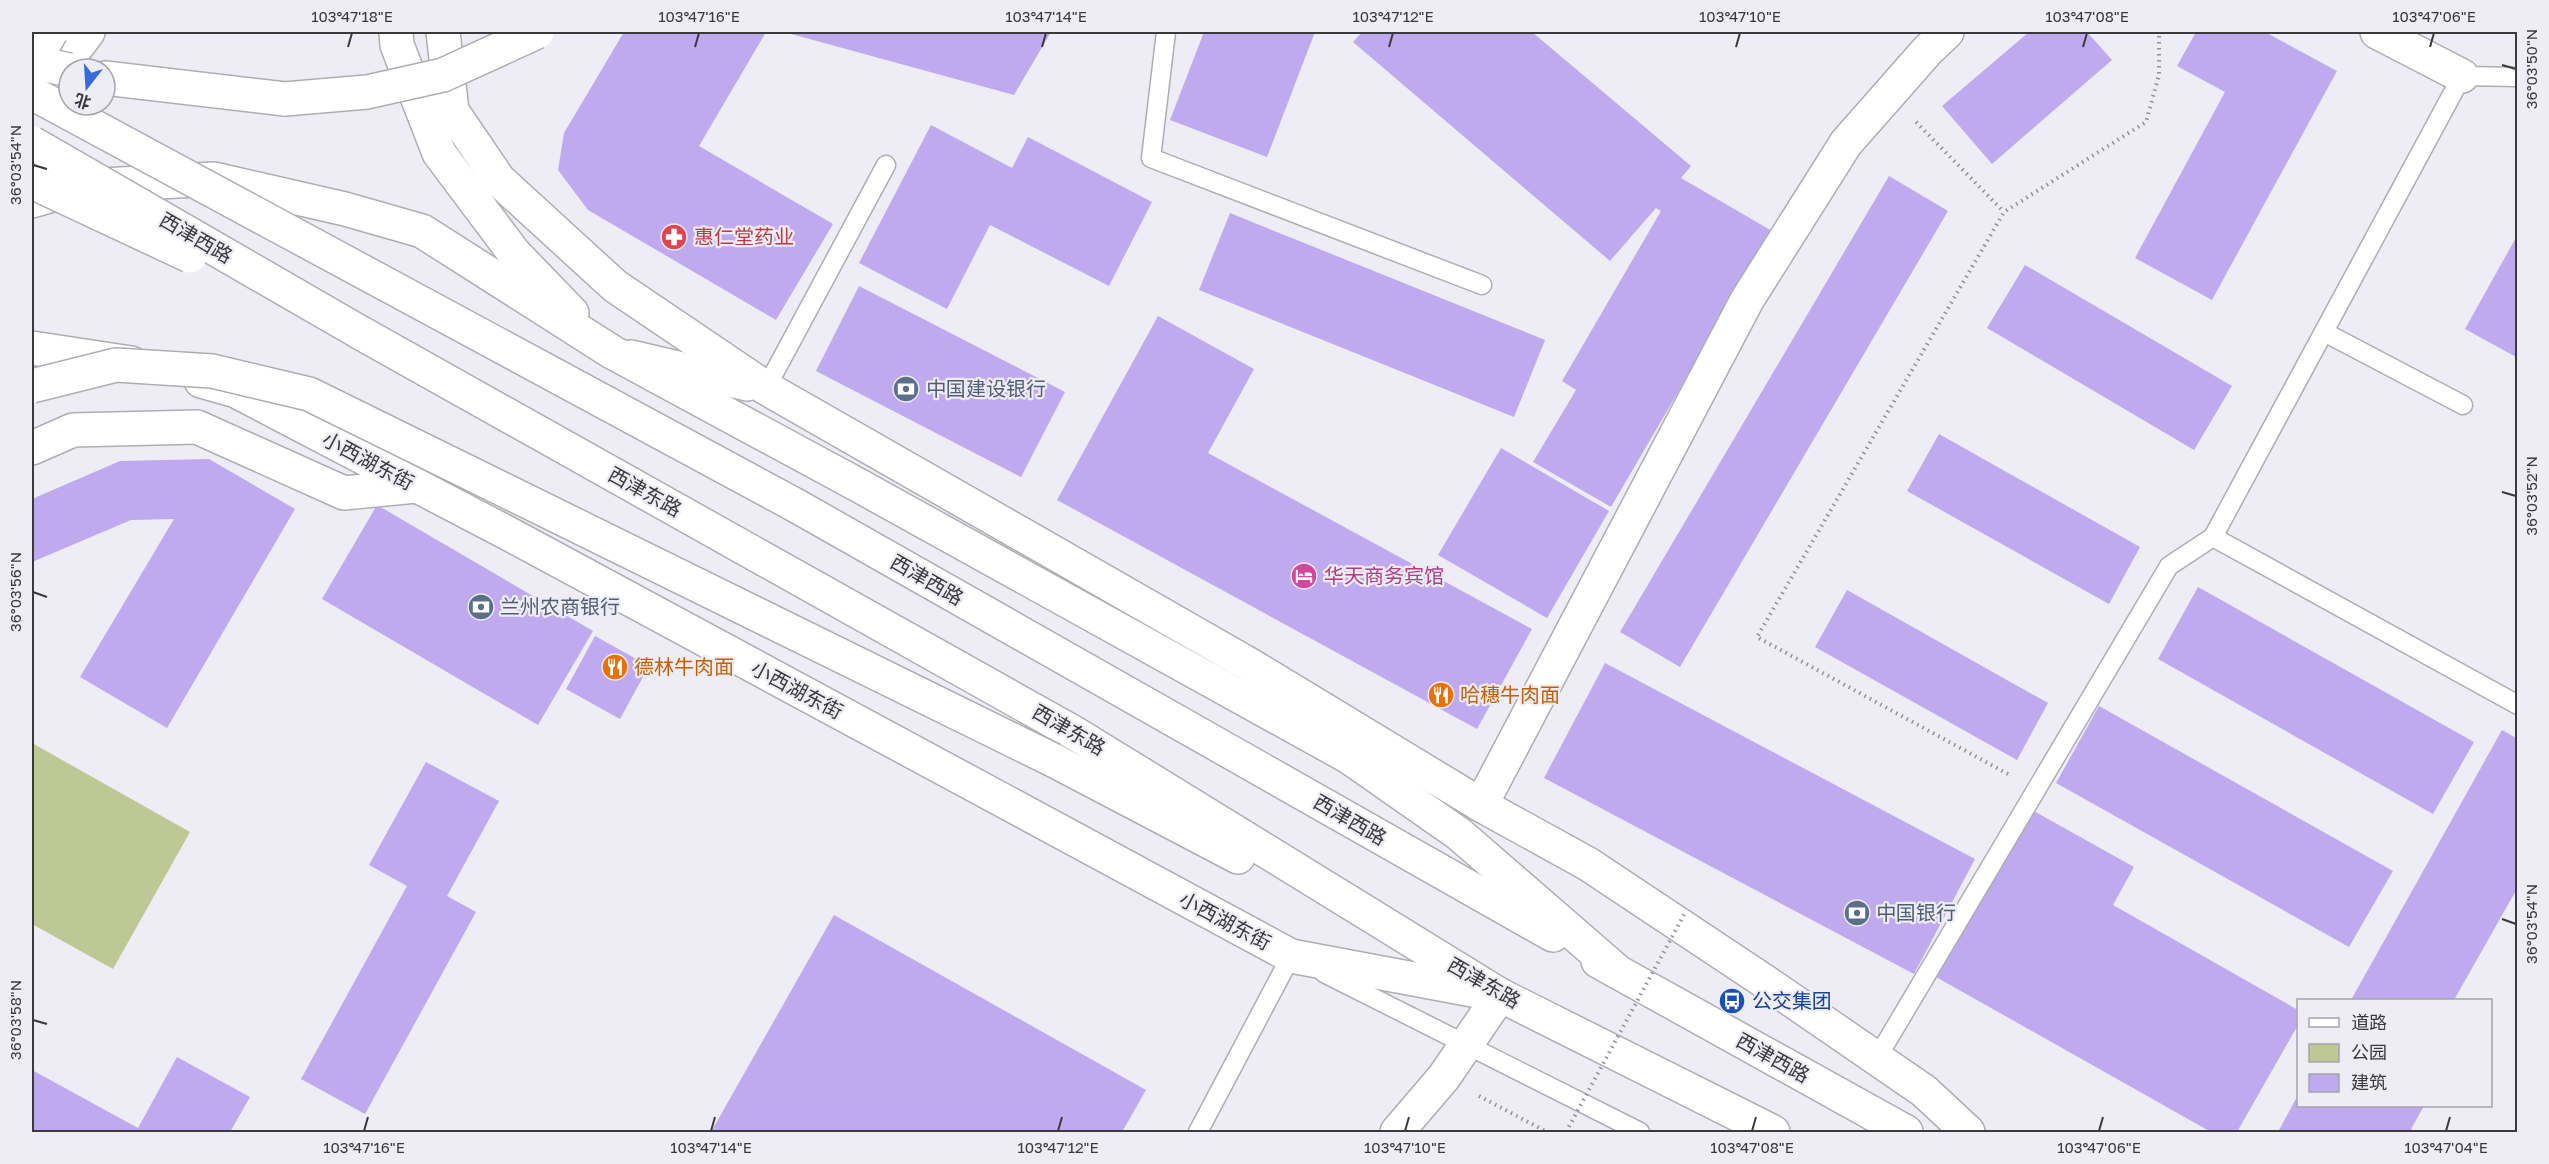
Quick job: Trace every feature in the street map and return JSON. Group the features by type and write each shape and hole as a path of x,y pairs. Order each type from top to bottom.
{"main road":[{"path":"51,32 32,63 57,68"},
{"path":"32,105 88,32"},
{"path":"396,32 398,45 439,153 514,253 612,352 766,388"},
{"path":"443,32 452,111 499,180 615,286 766,388 1245,662 1481,805 1588,864 1924,1090 1968,1132"},
{"path":"117,79 285,99 367,92 443,75 537,32"},
{"path":"1481,805 1747,300 1846,143 1927,51 1947,32"},
{"path":"2377,32 2462,76"},
{"name":"西津西路","path":"32,93 795,505 1617,971 1906,1132"},
{"name":"西津西路","path":"32,143 361,333"},
{"path":"32,201 84,186 214,179 345,209 422,231 612,352 858,485 1349,757 1459,834 1617,971"},
{"path":"32,182 361,333"},
{"name":"西津东路","path":"361,333 1077,734 1500,995 1773,1132"},
{"name":"小西湖东街","path":"32,348 153,366 236,391 1291,956 1500,995"},
{"path":"32,386 116,365 212,371 309,394 1053,760 1500,995 1444,1077 1397,1132"},
{"path":"32,448 73,430 197,427 344,493 416,486"}],"lane":[{"path":"1166,32 1151,158 1482,285"},
{"path":"1877,1058 2169,566 2213,537 2462,76 2517,77"},
{"path":"766,388 885,165"},
{"path":"2324,332 2463,405"},
{"path":"2213,537 2517,705"},
{"path":"1198,1132 1291,956 1640,1132"}],"path":[{"path":"2012,776 1757,637 2004,212 2146,122 2158,75 2159,32"},
{"path":"1889,94 2004,212"},
{"path":"1566,1132 1686,911"},
{"path":"1444,1077 1547,1132"}],"green space":[{"path":"32,743 190,832 113,969 32,924"}],"building":[{"path":"624,32 766,32 699,146 833,224 776,320 588,210 558,170 564,133"},
{"path":"784,32 1051,32 1014,95"},
{"path":"1204,32 1315,32 1267,157 1170,120"},
{"path":"1362,32 1532,32 1691,166 1681,178 1772,231 1611,507 1533,462 1576,390 1562,381 1661,211 1656,208 1610,261 1353,42"},
{"path":"2029,32 2087,32 2112,60 1992,164 1942,106"},
{"path":"2196,32 2265,32 2337,71 2212,300 2135,258 2225,92 2177,66"},
{"path":"931,125 1012,168 1028,137 1152,202 1109,286 990,225 947,309 859,263"},
{"path":"1889,176 1948,211 1680,667 1620,632"},
{"path":"1230,213 1545,340 1514,417 1199,290"},
{"path":"2518,234 2518,358 2465,329"},
{"path":"2025,265 2232,386 2194,450 1987,328"},
{"path":"859,286 1065,392 1021,477 816,371"},
{"path":"1158,316 1254,369 1208,453 1532,629 1477,729 1057,500"},
{"path":"1939,434 2140,547 2109,604 1907,491"},
{"path":"1501,448 1609,511 1547,618 1438,555"},
{"path":"209,459 295,509 167,728 80,677 174,519 131,520 32,562 32,499 120,461"},
{"path":"377,505 593,631 538,725 322,599"},
{"path":"2198,587 2474,742 2433,814 2158,659"},
{"path":"1847,590 2048,703 2017,760 1815,647"},
{"path":"595,636 649,666 620,719 566,689"},
{"path":"1605,663 1975,859 1914,974 1544,778"},
{"path":"2099,706 2393,871 2349,947 2056,783"},
{"path":"2502,730 2518,739 2518,887 2455,999 2352,999"},
{"path":"426,762 499,801 447,896 476,912 365,1114 301,1079 407,886 369,865"},
{"path":"2032,810 2134,867 2113,905 2297,1009 2297,1027 2237,1132 2211,1132 1936,977"},
{"path":"834,915 1146,1090 1122,1132 711,1132"},
{"path":"177,1057 250,1097 230,1132 32,1132 32,1070 138,1128"},
{"path":"2297,1097 2297,1107 2423,1107 2411,1129 2418,1132 2278,1132"}],"place":[{"name":"惠仁堂药业","path":"674,237"},
{"name":"中国建设银行","path":"906,389"},
{"name":"华天商务宾馆","path":"1304,576"},
{"name":"兰州农商银行","path":"481,607"},
{"name":"德林牛肉面","path":"615,667"},
{"name":"哈穗牛肉面","path":"1441,695"},
{"name":"中国银行","path":"1857,913"},
{"name":"公交集团","path":"1732,1001"}]}
